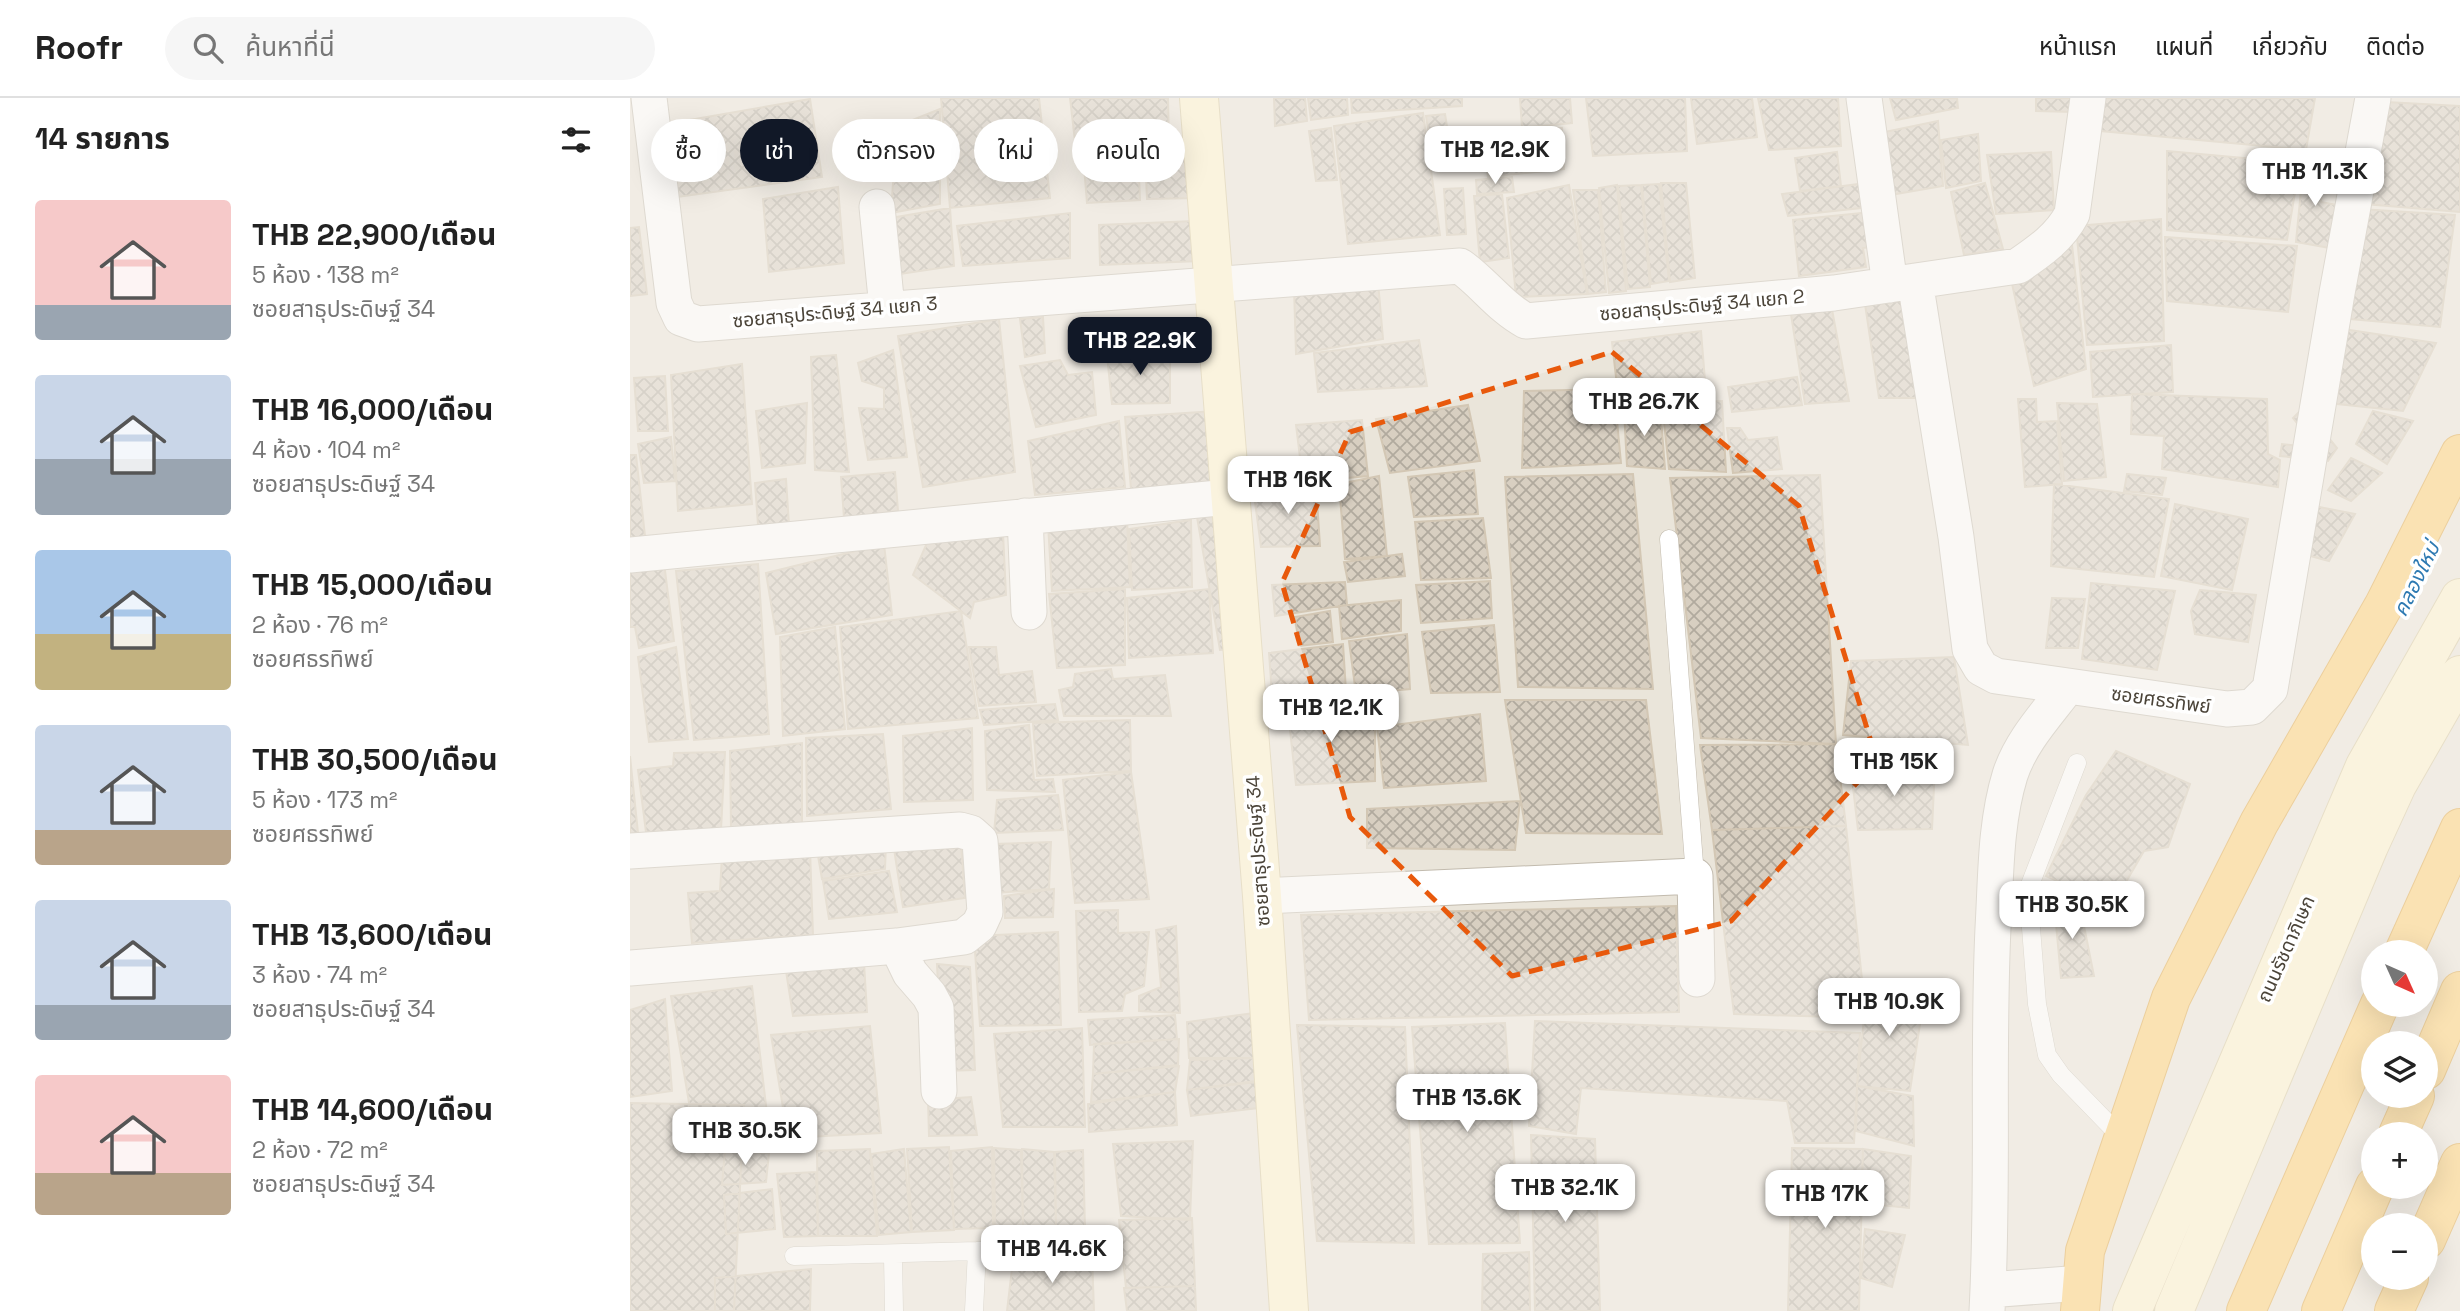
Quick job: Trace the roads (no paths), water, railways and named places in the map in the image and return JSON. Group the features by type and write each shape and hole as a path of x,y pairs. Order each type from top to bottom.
{"highway":[{"path":"2081,1297 2085,1251 2171,998 2259,823 2384,605 2460,454"},
{"path":"2409,940 2460,828"},
{"path":"2438,1042 2460,991"},
{"path":"2246,1311 2374,1017"},
{"path":"2438,1213 2460,1163"},
{"path":"2321,1311 2369,1199"},
{"path":"2394,1311 2404,1290"}],"main road":[{"name":"ซอยสาธุประดิษฐ์ 34","path":"1199,98 1262,896 1289,1311"},
{"name":"ถนนรัชดาภิเษก","path":"2132,1311 2365,766 2460,598"},
{"name":"ถนนรัชดาภิเษก","path":"2174,1311 2369,846 2397,785 2460,675"}],"street":[{"name":"ซอยสาธุประดิษฐ์ 34 แยก 3","path":"649,98 674,303 681,318 698,324 887,307 1212,285"},
{"name":"ซอยศธรทิพย์","path":"1864,98 1956,537 1970,649 1980,668 1996,676 2227,709 2252,707 2270,689 2373,98"},
{"name":"ซอยสาธุประดิษฐ์ 34 แยก 2","path":"1212,285 1460,266 1479,281 1507,311 1526,321 1821,295 2018,266 2043,249 2065,228 2076,195 2088,98"},
{"path":"877,207 887,307"},
{"path":"630,555 1229,497"},
{"path":"1025,516 1029,612"},
{"path":"2068,686 2028,738 2011,773 1997,850 1990,998 1993,1209 1988,1300 2081,1297"},
{"path":"630,851 960,830 971,833 980,841 985,912 979,925 964,937 897,946 630,968"},
{"path":"1262,896 1695,876 1697,979"},
{"path":"897,946 910,973 929,995 936,1008 939,1091"}],"lane":[{"path":"1669,540 1695,876"},
{"path":"2077,762 2028,890 2037,1004 2047,1055 2061,1075 2123,1139"},
{"path":"794,1256 1049,1249"},
{"path":"974,1311 977,1251"},
{"path":"893,1255 894,1311"}],"water label":[{"name":"คลองใหม่","path":"2416,579"}]}
